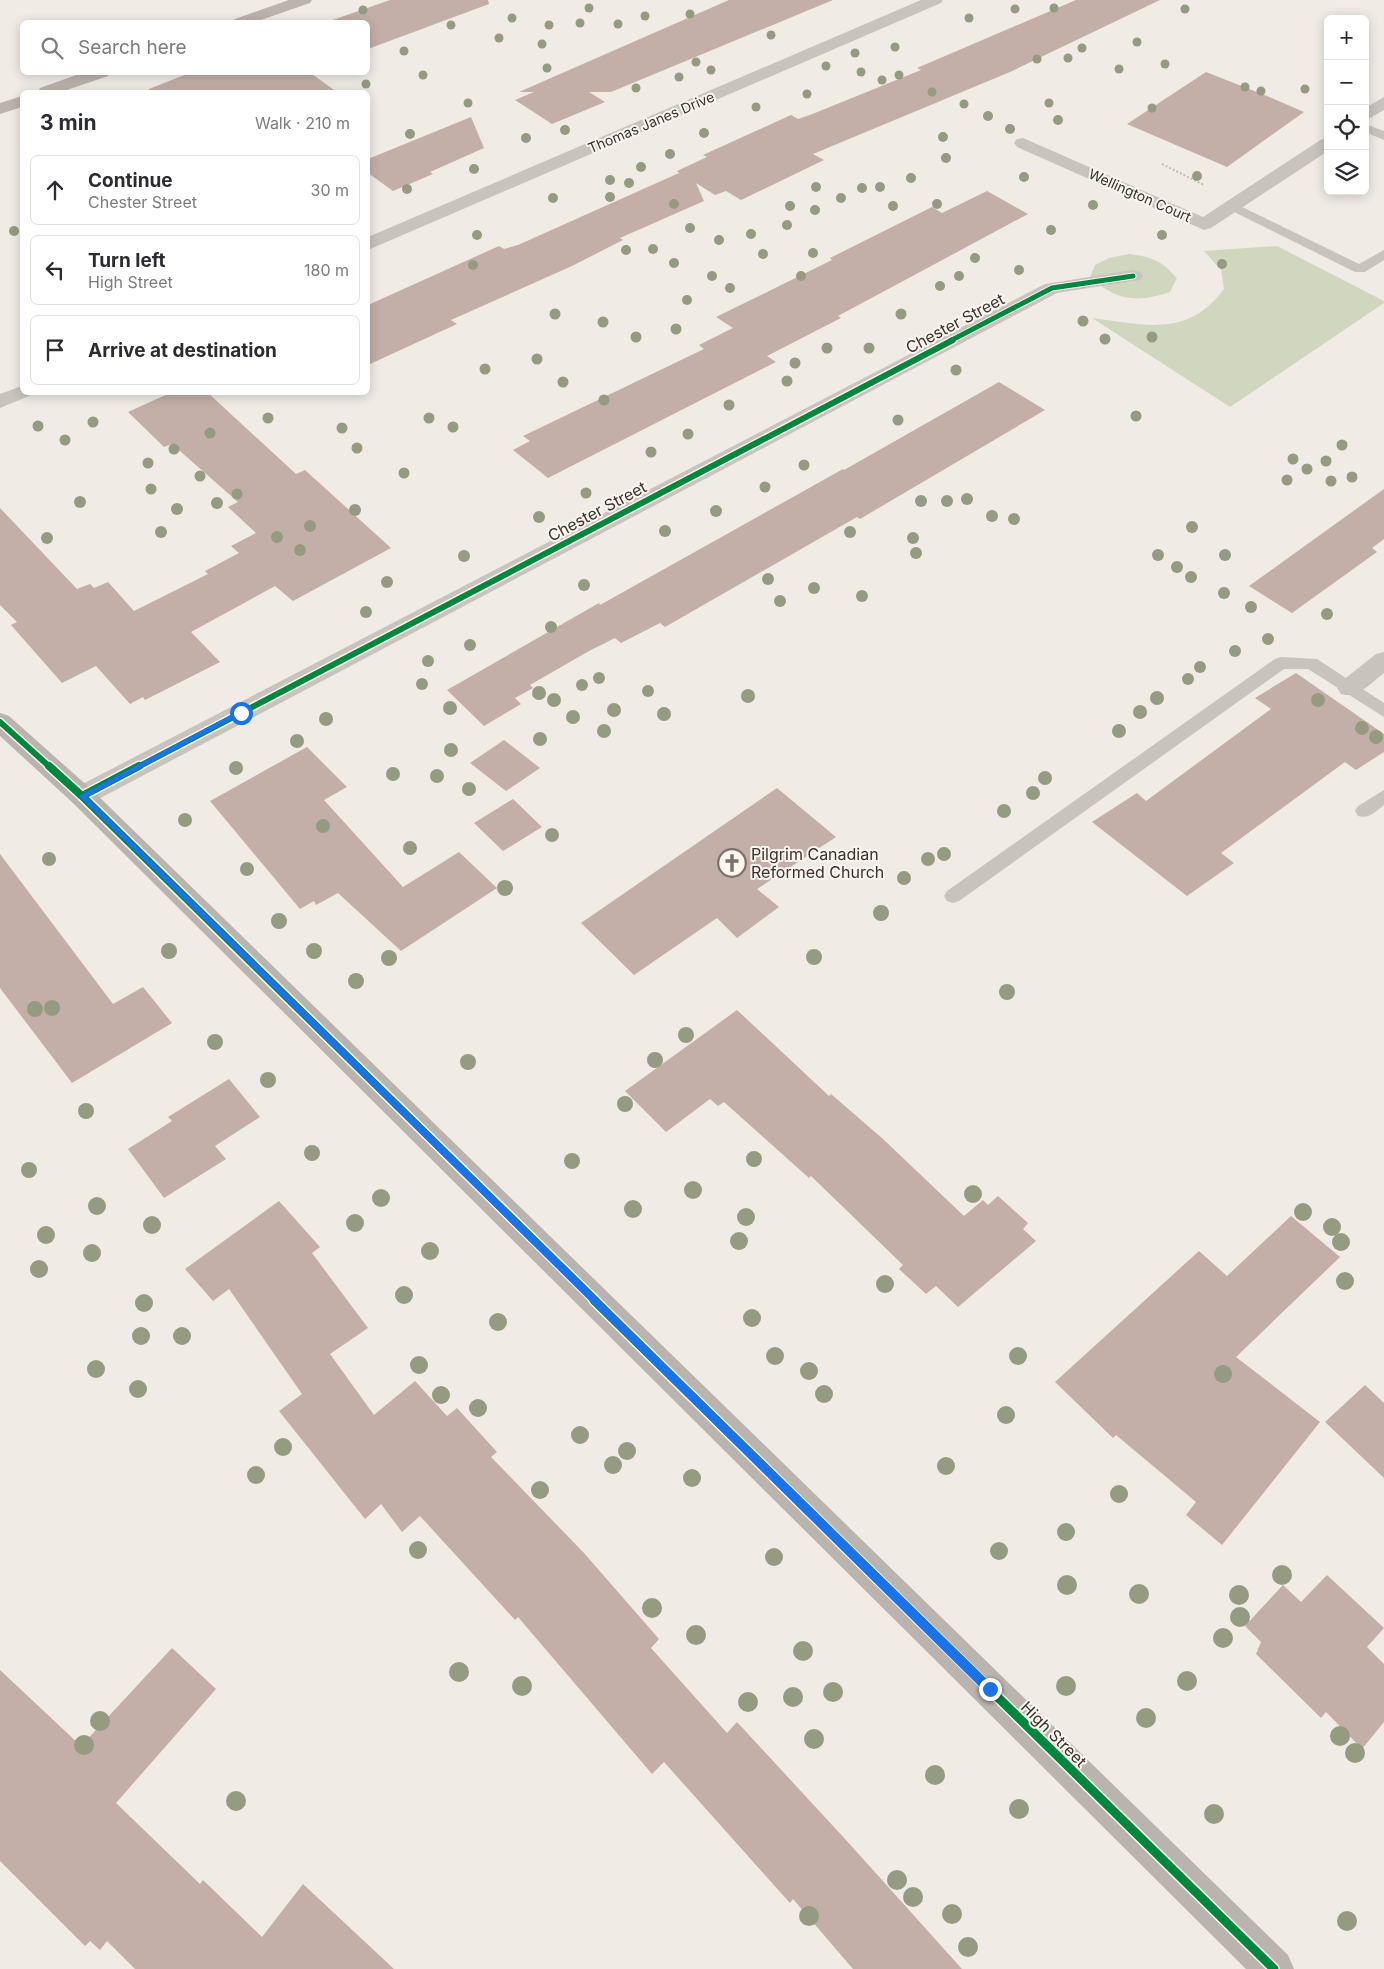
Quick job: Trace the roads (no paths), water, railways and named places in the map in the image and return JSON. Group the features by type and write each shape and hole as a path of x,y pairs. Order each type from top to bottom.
{"street":[{"path":"247,20 304,0"},
{"name":"Thomas Janes Drive","path":"370,243 935,0"},
{"path":"52,90 94,75"},
{"path":"0,109 20,102"},
{"path":"1369,113 1384,102"},
{"name":"Wellington Court","path":"1023,143 1204,224 1324,146"},
{"name":"Chester Street","path":"82,796 1052,288 1133,276"},
{"path":"0,402 20,393"},
{"path":"1349,688 1384,660"},
{"name":"High Street","path":"0,722 82,796 1274,1969"}],"lane":[{"path":"1369,129 1384,136"},
{"path":"1232,206 1360,269 1384,254"},
{"path":"953,896 1281,663 1311,663 1384,711"},
{"path":"1364,811 1384,796"}],"place":[{"name":"Pilgrim Canadian Reformed Church","path":"732,863"}]}
